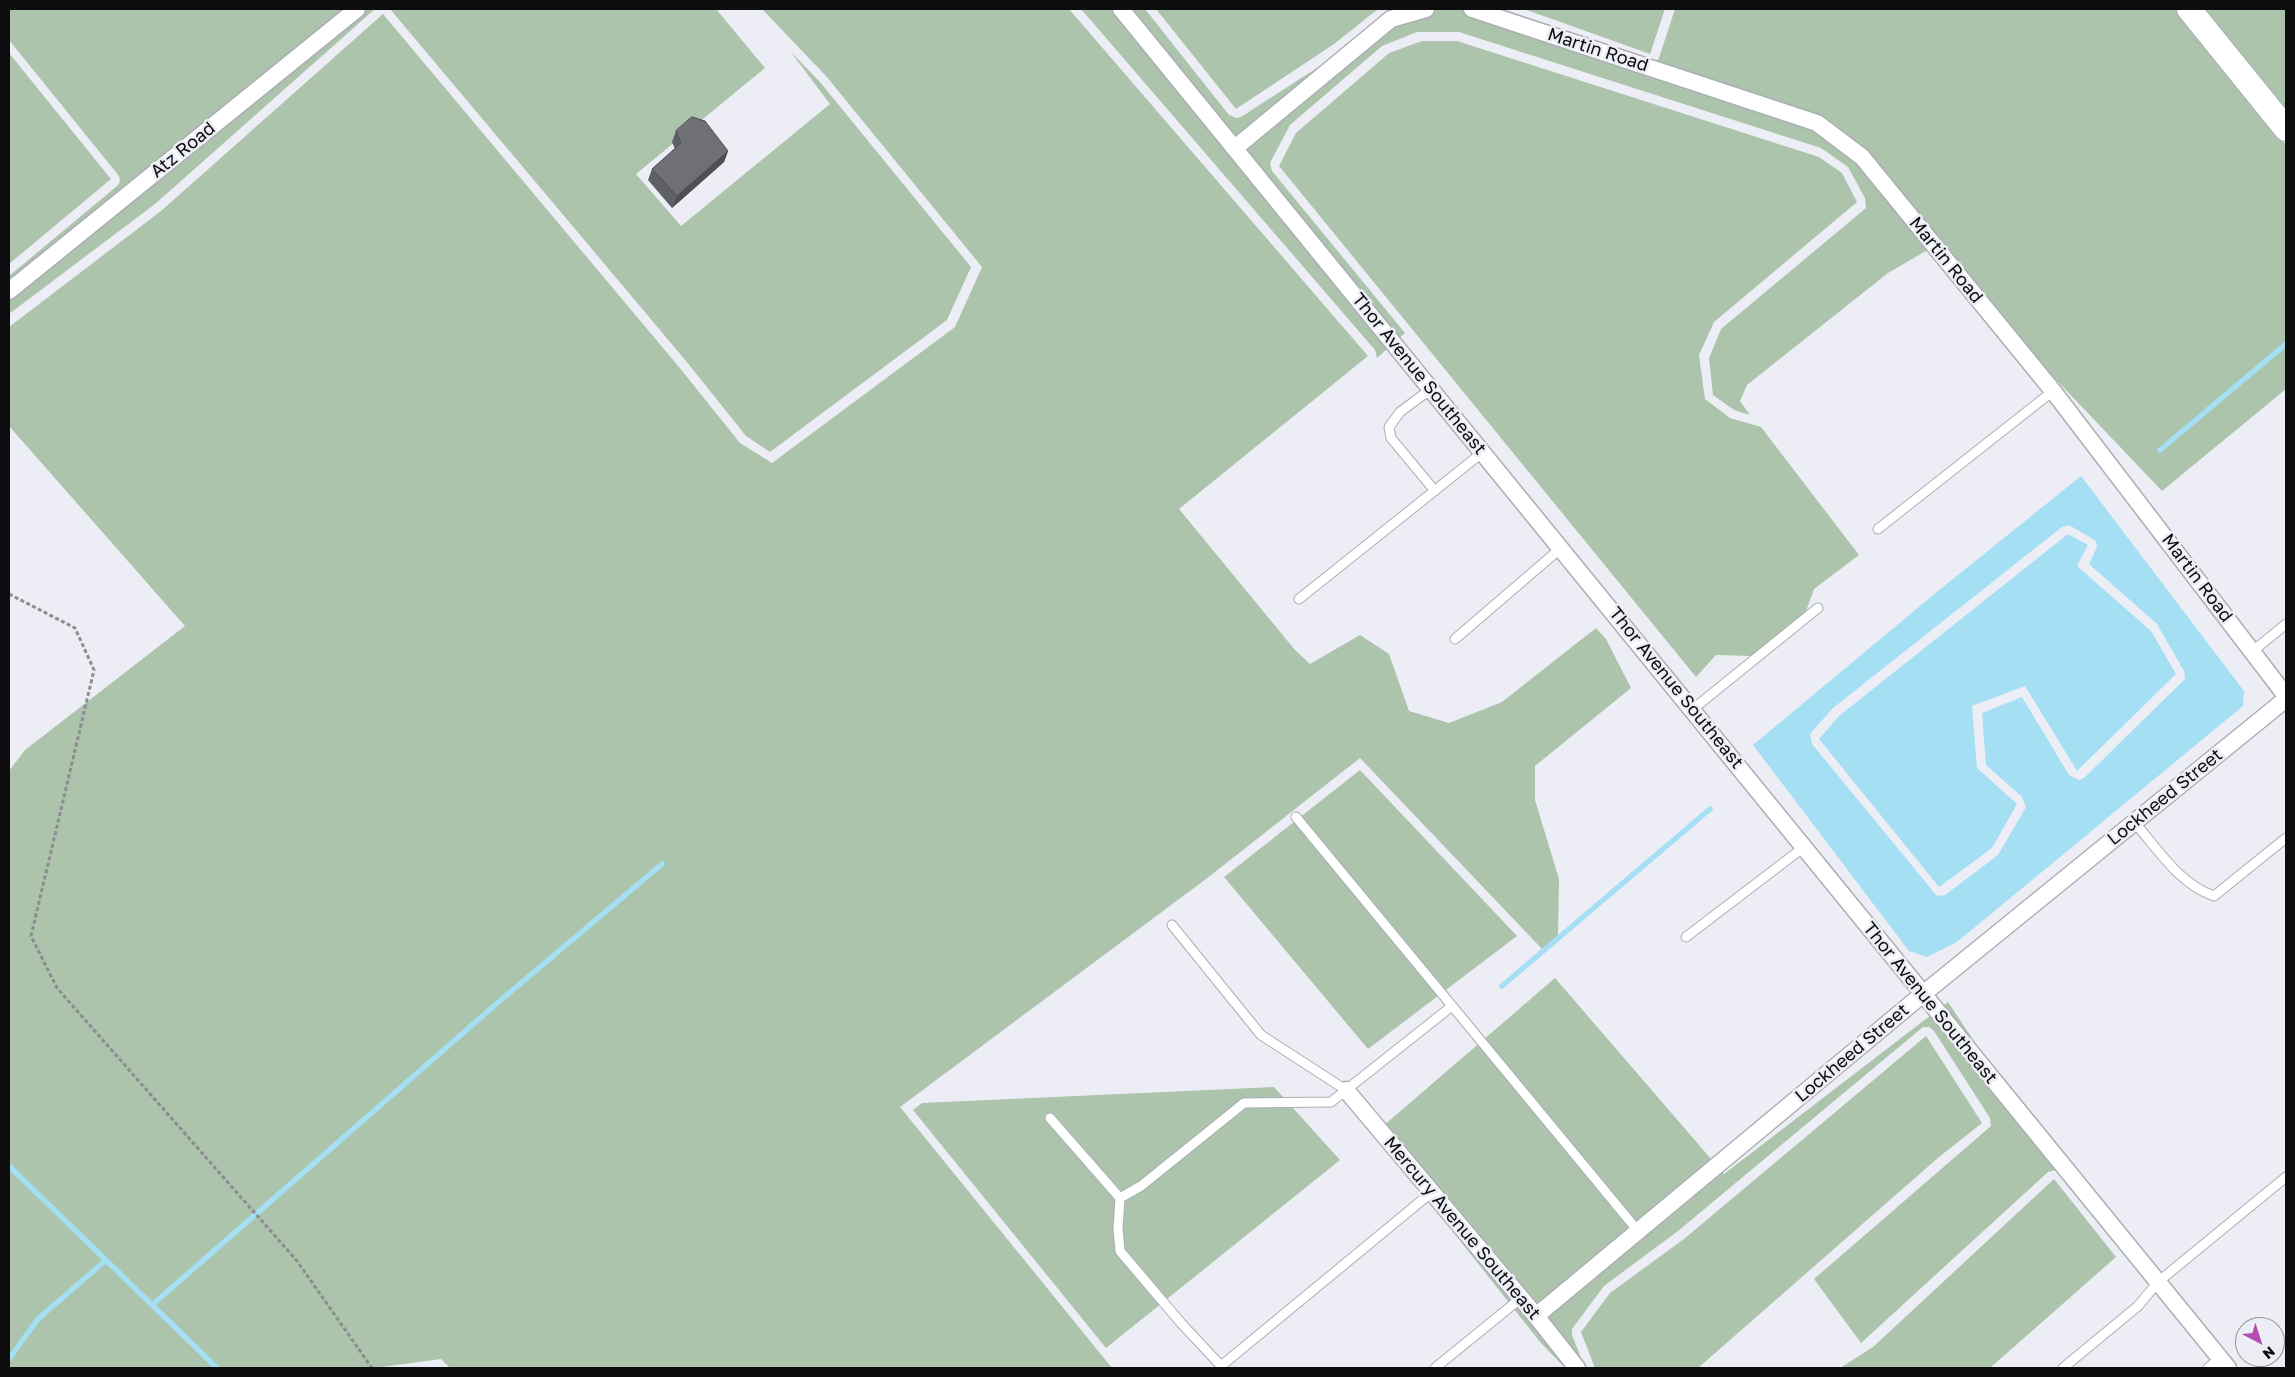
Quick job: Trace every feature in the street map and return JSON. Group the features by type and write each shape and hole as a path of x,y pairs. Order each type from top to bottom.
{"main road":[{"path":"2189,9 2286,128"}],"street":[{"name":"Atz Road","path":"9,291 357,9"},
{"name":"Thor Avenue Southeast","path":"1121,9 2158,1282 2219,1365"},
{"path":"1235,148 1391,19 1426,9"},
{"name":"Martin Road","path":"1472,9 1817,123 1862,157 2053,391 2253,651 2286,697"},
{"name":"Lockheed Street","path":"1536,1316 1923,994 2286,697"},
{"name":"Mercury Avenue Southeast","path":"1346,1090 1536,1316 1577,1368"}],"lane":[{"path":"1431,389 1400,412 1388,427 1391,438 1435,491"},
{"path":"1878,529 2053,391"},
{"path":"1299,599 1483,452"},
{"path":"1455,639 1561,548"},
{"path":"1693,709 1818,608"},
{"path":"2253,651 2286,624"},
{"path":"1296,817 1638,1231"},
{"path":"2134,822 2174,870 2198,891 2214,896 2286,838"},
{"path":"1686,937 1804,846"},
{"path":"1172,925 1261,1034 1346,1090"},
{"path":"1120,1198 1140,1186 1244,1103 1331,1102 1452,1006"},
{"path":"1050,1118 1120,1198 1118,1229 1120,1251 1181,1323 1222,1367 1432,1192"},
{"path":"2064,1368 2138,1306 2158,1282 2286,1178"},
{"path":"1435,1368 1521,1298"}],"path":[{"path":"9,594 74,628 94,670 31,936 57,988 297,1261 372,1368"}],"green space":[{"path":"9,9 375,9 155,204 9,314 9,276 120,182 119,176 9,40"},
{"path":"390,9 716,9 765,68 636,174 681,226 830,104 790,51 820,82 971,267 947,320 770,452 746,436 686,361"},
{"path":"762,9 1069,9 1368,356 1179,509 1295,650 1310,664 1360,635 1389,654 1409,711 1449,723 1502,702 1596,628 1606,639 1631,688 1535,766 1535,800 1559,879 1558,936 1543,950 1360,758 1206,879 900,1107 1112,1368 450,1368 441,1359 374,1368 9,1368 9,771 25,750 185,626 9,426 9,327 161,211 383,14 679,367 740,443 772,463 955,327 982,267 826,76"},
{"path":"1081,9 1145,9 1229,115 1236,118 1241,117 1340,53 1394,9 1497,9 1656,62 1675,9 2176,9 2286,145 2286,389 2162,491 2044,367 1938,244 1888,273 1747,385 1740,401 1750,415 1734,410 1713,395 1709,358 1721,329 1866,208 1865,198 1848,167 1821,148 1459,32 1417,32 1382,46 1290,125 1270,163 1272,171 1405,333 1377,358 1375,350"},
{"path":"1156,9 1378,9 1334,44 1236,109"},
{"path":"1524,9 1665,9 1650,54"},
{"path":"2202,9 2286,9 2286,112"},
{"path":"1422,41 1457,41 1819,157 1842,173 1857,202 1714,322 1699,355 1705,399 1730,418 1761,427 1859,555 1814,589 1800,628 1752,656 1716,655 1696,677 1279,166 1296,133 1389,53"},
{"path":"9,53 111,179 9,264"},
{"path":"1360,770 1517,936 1368,1049 1224,877"},
{"path":"1555,978 1724,1174 1948,1002 2066,1179 2056,1170 2048,1172 1861,1343 1814,1279 1991,1126 1990,1118 1934,1031 1929,1027 1923,1027 1678,1231 1604,1286 1572,1329 1572,1335 1585,1368 1565,1368 1540,1342 1375,1133"},
{"path":"1926,1036 1982,1123 1939,1157 1698,1368 1595,1368 1581,1332 1610,1293 1684,1239"},
{"path":"1274,1087 1340,1160 1106,1348 913,1110 922,1103"},
{"path":"2054,1179 2116,1257 1990,1368 1840,1368 1873,1347"}],"water":[{"path":"2081,476 2244,691 2243,706 1957,942 1927,957 1909,951 1753,745 1938,591","holes":["2069,525 2096,541 2097,547 2089,564 2157,624 2184,671 2185,679 2084,778 2079,780 2069,775 2022,697 1982,713 1986,765 2022,797 2026,807 1998,855 1945,895 1937,896 1812,744 1810,734 1833,708 2062,527"]},
{"path":"2068,534 2088,545 2077,566 2151,631 2176,674 2077,771 2025,686 1972,706 1977,768 2017,804 1992,848 1939,887 1819,739 1839,716"}],"building":[{"path":"692,117 705,121 728,151 677,196 652,169 681,143 676,131"}],"waterway":[{"path":"2160,450 2286,344"},
{"path":"1502,986 1710,809"},
{"path":"152,1305 495,1005 662,864"},
{"path":"9,1166 217,1368"},
{"path":"9,1359 38,1319 106,1260"}]}
